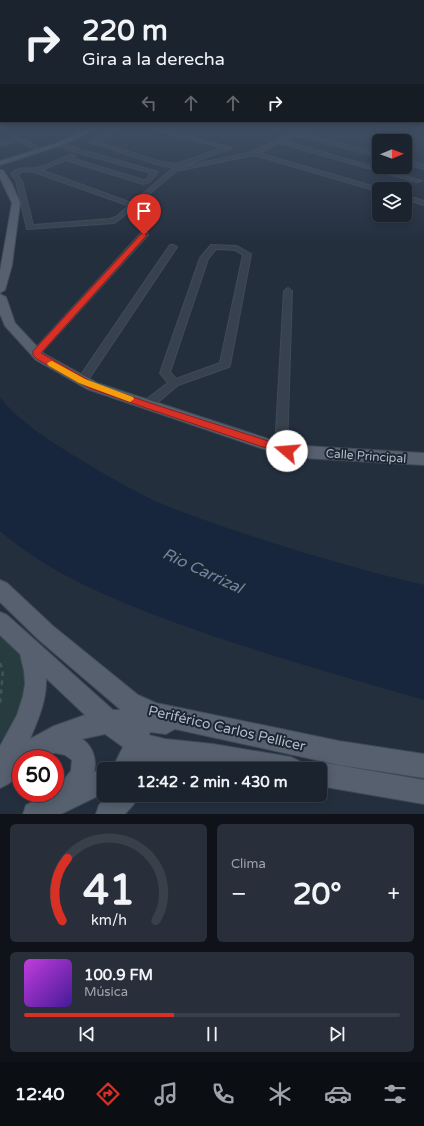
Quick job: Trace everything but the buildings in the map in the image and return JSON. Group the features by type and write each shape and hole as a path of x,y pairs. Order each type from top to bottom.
{"main road":[{"path":"0,290 7,265 16,203 8,184 1,175"},
{"name":"Calle Principal","path":"0,297 9,324 36,353 40,357 82,381 147,405 287,451 424,459"},
{"name":"Periférico Carlos Pellicer","path":"0,589 46,633 134,711 155,714 339,753 424,766"},
{"path":"0,622 147,755 219,762"},
{"path":"0,766 10,751 25,722 35,692 35,670 29,649"},
{"path":"0,776 42,743 61,733 108,721 134,711 147,755"},
{"path":"42,743 56,741 73,745 82,757 82,773 78,782 64,798"},
{"path":"136,762 147,755"},
{"path":"327,775 424,792"},
{"path":"64,800 97,783"},
{"path":"35,814 59,802"},
{"path":"108,814 119,802"}],"street":[{"path":"35,170 45,166"},
{"path":"90,166 143,182 148,181"},
{"path":"94,224 138,195 155,172 132,166"},
{"path":"127,203 35,170 22,170 14,174 19,181 30,228 94,224 111,221 118,218 174,170 193,166"},
{"path":"298,166 372,188"},
{"path":"366,166 419,181"},
{"path":"412,199 424,203"},
{"path":"36,353 144,235"},
{"path":"82,381 173,247"},
{"path":"147,405 174,383 225,365 247,254 236,248 214,247 204,258 165,373 174,383"},
{"path":"281,449 288,291"}],"path":[{"path":"0,663 3,670 0,705"}],"green space":[{"path":"0,633 19,654 23,662 26,683 22,704 18,715 7,734 0,742"}],"water":[{"name":"Rio Carrizal","path":"0,397 17,416 48,439 108,476 155,501 209,522 284,546 343,564 424,585 424,700 209,635 155,615 108,596 62,574 20,547 0,531"}],"slow traffic":[{"path":"52,364 92,386 130,399"}],"route":[{"path":"144,235 36,353 40,357 92,386 287,451"}]}
